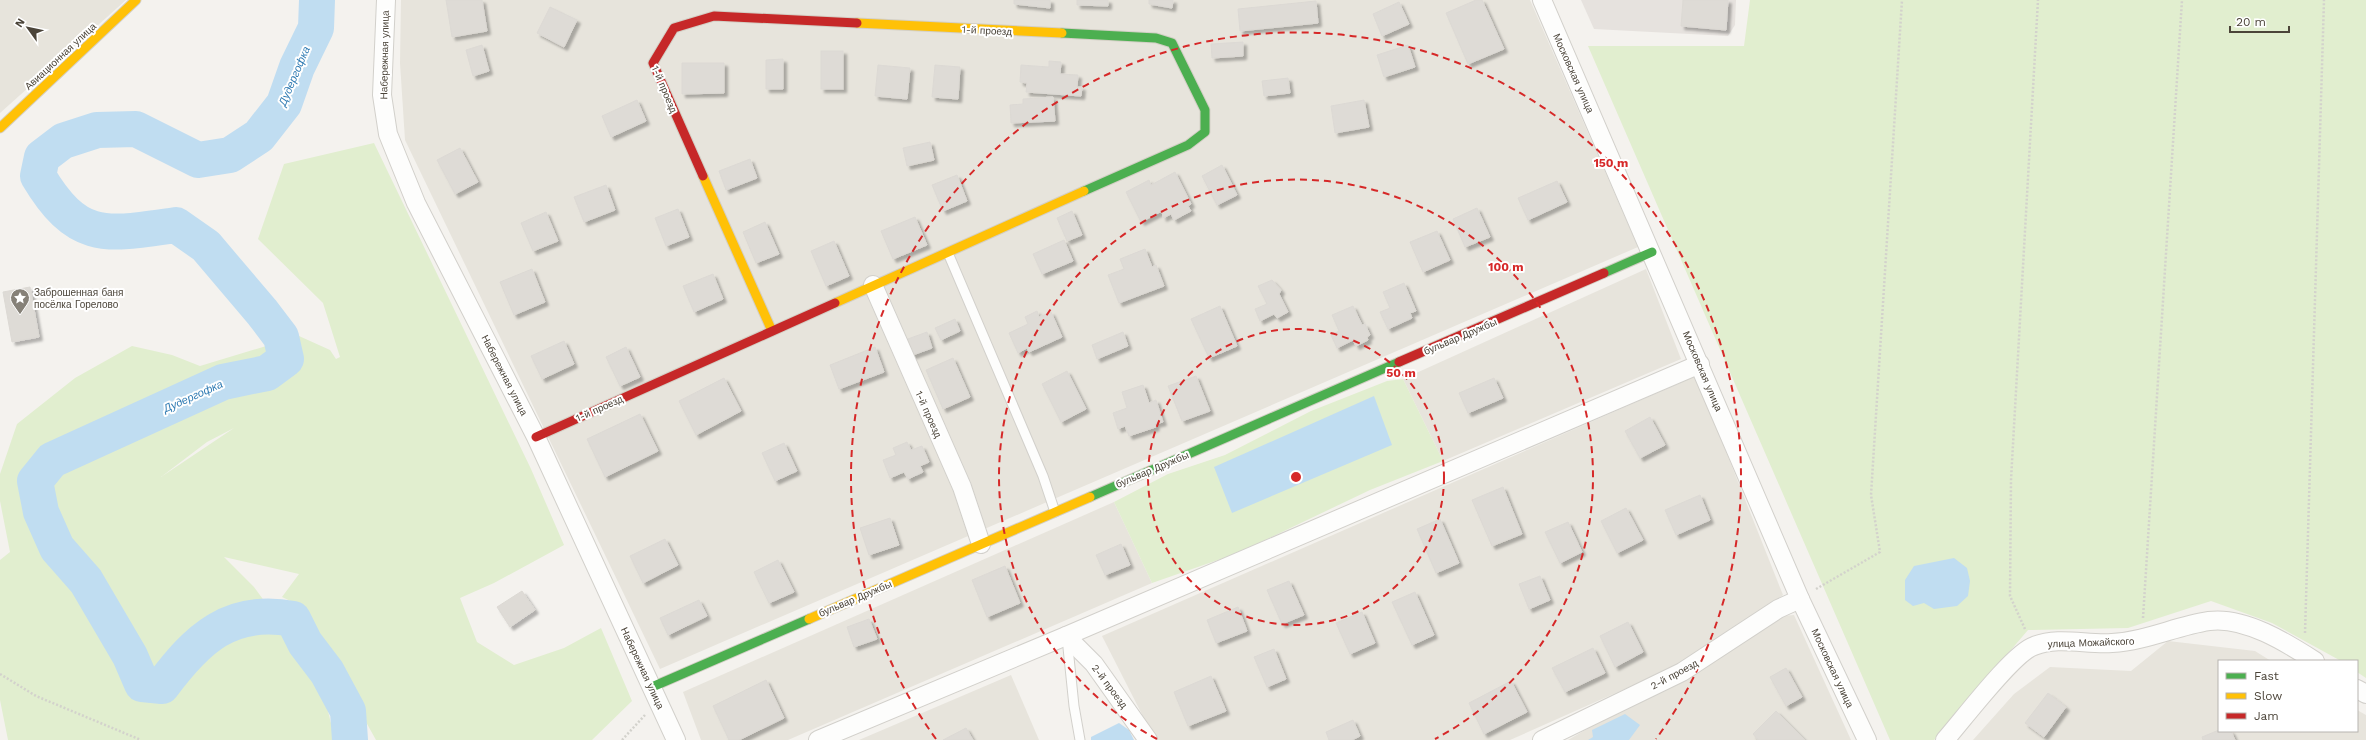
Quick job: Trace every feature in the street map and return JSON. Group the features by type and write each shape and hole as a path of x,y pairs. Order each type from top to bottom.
{"street":[{"name":"Авиационная улица","path":"0,128 136,0"},
{"name":"Набережная улица","path":"386,0 382,96 388,134 416,203 536,437 676,740"},
{"name":"Московская улица","path":"1542,0 1652,252 1800,599 1867,740"},
{"name":"1-й проезд","path":"536,437 1188,145 1205,132 1205,110 1181,58 1172,43 1156,38 714,16 674,28 653,63 772,331"},
{"name":"бульвар Дружбы","path":"655,693 981,544 1652,252"},
{"name":"1-й проезд","path":"873,285 962,487 981,544"},
{"path":"818,740 1066,636 1700,364"},
{"name":"2-й проезд","path":"1542,740 1682,672 1778,609 1800,599"},
{"name":"улица Можайского","path":"1945,740 2010,665 2033,646 2054,642 2111,644 2142,640 2210,621 2241,624 2275,637 2310,658"},
{"name":"2-й проезд","path":"1066,636 1094,664 1148,740"}],"lane":[{"path":"948,252 1043,476 1055,512"},
{"path":"1066,636 1074,706 1080,740"}],"path":[{"path":"1800,599 1880,552 1871,495 1902,0"},
{"path":"2033,646 2010,596 2010,581 2011,480 2038,0"},
{"path":"2142,640 2182,0"},
{"path":"2310,658 2324,0"},
{"path":"0,674 36,696 141,740"},
{"path":"622,740 655,693"}],"shaded area":[{"path":"0,0 126,0 0,113"},
{"path":"401,0 1530,0 1638,247 660,669 405,140 400,63"},
{"path":"1581,0 1736,0 1735,25 1728,36 1594,29"},
{"path":"1646,269 1681,359 1443,461 1403,379"},
{"path":"1696,376 1783,595 1699,656 1510,740 1155,740 1102,636"},
{"path":"1114,502 1152,583 788,740 701,740 683,692"},
{"path":"1794,615 1851,740 1568,740 1781,616"},
{"path":"2168,641 2255,651 2269,660 2218,660 2218,732 2358,732 2358,711 2366,715 2366,740 1973,740 2014,694 2050,667 2131,671"},
{"path":"1011,675 1039,740 859,740"}],"green space":[{"path":"1750,0 2366,0 2366,678 2358,673 2358,660 2339,660 2272,623 2211,601 2128,628 2028,630 1934,740 1890,740 1588,46 1744,46"},
{"path":"374,143 531,469 564,545 494,583 460,598 477,642 514,665 564,648 601,628 632,701 592,740 376,740 347,688 330,652 313,628 305,608 282,597 299,574 224,557 254,587 284,628 299,659 327,695 328,711 335,740 8,740 0,700 0,560 10,552 0,501 0,474 17,424 75,378 132,346 172,355 200,366 299,336 330,350 336,359 340,357 323,303 258,239 284,164","holes":["234,428 161,477 207,442"]},
{"path":"1403,379 1443,461 1370,490 1238,553 1152,583 1114,502 1168,474 1225,455 1311,411 1387,381"}],"water":[{"path":"1374,396 1392,445 1232,513 1214,467"},
{"path":"1954,558 1967,568 1970,581 1968,596 1957,606 1934,609 1924,603 1913,606 1905,600 1905,580 1914,566"},
{"path":"1625,714 1640,725 1629,740 1588,740 1593,737 1592,730"},
{"path":"1119,723 1129,730 1134,740 1091,740 1091,737"}],"building":[{"path":"446,0 482,0 487,31 452,37"},
{"path":"1014,0 1050,0 1050,8 1014,4"},
{"path":"1077,0 1108,0 1108,6 1077,5"},
{"path":"1149,0 1173,0 1172,8 1149,4"},
{"path":"1476,0 1482,0 1504,49 1468,64 1446,13"},
{"path":"1683,0 1728,0 1726,30 1681,26"},
{"path":"1316,1 1318,23 1240,31 1238,9"},
{"path":"1399,2 1409,24 1382,36 1373,14"},
{"path":"550,7 577,20 564,47 537,33"},
{"path":"1243,42 1243,56 1212,58 1211,44"},
{"path":"482,45 489,71 473,76 466,50"},
{"path":"1408,45 1415,67 1384,77 1377,55"},
{"path":"821,51 843,51 843,89 821,89"},
{"path":"783,59 783,89 766,89 766,60"},
{"path":"1049,61 1061,62 1060,74 1078,75 1077,87 1082,87 1081,96 1026,92 1027,83 1020,82 1021,65 1049,67"},
{"path":"682,63 724,63 724,93 682,94"},
{"path":"878,65 910,68 907,99 875,96"},
{"path":"935,65 960,67 958,99 932,97"},
{"path":"1288,78 1290,93 1264,96 1262,81"},
{"path":"1053,97 1055,121 1011,123 1010,105 1023,104 1023,99"},
{"path":"637,100 646,121 611,137 602,116"},
{"path":"1364,100 1369,127 1335,133 1331,106"},
{"path":"930,142 934,160 907,166 903,148"},
{"path":"460,148 478,182 455,194 437,160"},
{"path":"750,159 757,178 726,190 719,171"},
{"path":"1222,165 1237,195 1217,205 1202,176"},
{"path":"1175,172 1191,204 1188,206 1191,211 1174,220 1171,214 1163,218 1162,211 1141,222 1126,192 1149,180 1151,185"},
{"path":"957,175 967,201 943,211 932,185"},
{"path":"1557,181 1567,202 1528,220 1518,198"},
{"path":"606,185 615,210 584,222 574,197"},
{"path":"1477,208 1490,237 1465,247 1453,219"},
{"path":"678,209 689,237 666,246 655,218"},
{"path":"1072,211 1082,235 1067,241 1057,218"},
{"path":"546,212 558,241 533,251 521,223"},
{"path":"915,217 927,245 893,259 881,231"},
{"path":"765,222 779,254 756,263 743,232"},
{"path":"1437,231 1450,260 1423,272 1410,242"},
{"path":"1064,240 1073,261 1042,274 1033,254"},
{"path":"834,241 849,276 826,286 811,251"},
{"path":"1145,249 1152,267 1156,265 1164,286 1119,303 1108,275 1124,269 1120,259"},
{"path":"532,269 545,302 514,315 500,282"},
{"path":"713,274 723,299 694,312 683,286"},
{"path":"1272,280 1281,290 1279,294 1288,312 1277,318 1274,314 1260,321 1255,309 1267,304 1258,286"},
{"path":"1404,283 1416,311 1410,313 1412,318 1388,329 1380,312 1390,308 1383,292"},
{"path":"30,287 39,337 12,342 3,292"},
{"path":"1220,306 1237,346 1209,358 1191,319"},
{"path":"1353,306 1362,325 1365,324 1370,335 1367,337 1368,340 1356,346 1353,340 1337,348 1331,335 1339,331 1332,315"},
{"path":"1037,311 1039,317 1051,312 1062,337 1029,352 1027,348 1018,353 1009,333 1028,324 1025,317"},
{"path":"955,319 960,331 941,340 935,328"},
{"path":"927,332 932,348 910,356 905,340"},
{"path":"1123,332 1128,346 1097,359 1092,345"},
{"path":"564,341 574,364 542,379 531,356"},
{"path":"626,347 640,377 620,386 606,357"},
{"path":"875,347 884,372 839,389 830,365"},
{"path":"953,358 970,397 943,409 926,370"},
{"path":"1067,371 1086,409 1061,422 1042,384"},
{"path":"1196,376 1210,411 1182,421 1168,386"},
{"path":"724,378 741,411 696,435 679,401"},
{"path":"1494,378 1503,398 1468,413 1459,393"},
{"path":"1143,385 1149,403 1156,400 1163,422 1155,424 1156,427 1129,436 1125,426 1118,429 1113,413 1127,408 1122,392"},
{"path":"640,414 658,451 605,477 587,439"},
{"path":"1650,417 1665,445 1640,458 1625,431"},
{"path":"907,442 911,450 922,446 929,462 920,466 923,472 908,479 904,472 890,478 883,460 896,455 893,448"},
{"path":"784,443 797,471 775,481 762,453"},
{"path":"1503,487 1522,534 1492,546 1472,500"},
{"path":"1700,495 1710,520 1676,535 1665,510"},
{"path":"1626,508 1643,540 1617,553 1601,521"},
{"path":"890,518 899,545 869,555 860,528"},
{"path":"1440,519 1459,563 1436,573 1417,529"},
{"path":"1568,522 1582,552 1560,563 1545,532"},
{"path":"665,539 678,565 643,583 630,556"},
{"path":"1121,544 1130,565 1105,575 1096,555"},
{"path":"778,560 794,592 769,603 754,572"},
{"path":"1005,566 1020,603 987,617 972,580"},
{"path":"1540,576 1550,600 1529,609 1519,584"},
{"path":"1289,581 1304,615 1282,624 1267,590"},
{"path":"522,591 535,610 510,627 497,607"},
{"path":"1415,592 1434,635 1412,645 1392,602"},
{"path":"699,600 707,616 668,635 660,618"},
{"path":"1238,607 1247,631 1216,643 1207,620"},
{"path":"1362,612 1375,643 1350,654 1336,623"},
{"path":"869,619 877,639 854,647 847,627"},
{"path":"1628,622 1643,652 1615,667 1600,636"},
{"path":"1593,648 1605,673 1565,692 1552,668"},
{"path":"1274,649 1286,679 1267,687 1254,657"},
{"path":"1786,668 1802,697 1786,706 1770,677"},
{"path":"1211,676 1226,711 1188,726 1174,692"},
{"path":"766,680 784,718 739,740 729,740 713,706"},
{"path":"1511,681 1527,712 1484,734 1469,703"},
{"path":"2048,693 2066,707 2044,737 2025,723"},
{"path":"1776,711 1805,740 1758,740 1753,734"},
{"path":"1353,720 1360,736 1352,740 1329,740 1326,732"},
{"path":"966,728 973,740 943,740"},
{"path":"2218,730 2218,732 2231,732 2235,740 2203,740 2202,737"}],"waterway":[{"name":"Дудергофка","path":"317,0 316,28 297,67 284,104 259,136 230,155 198,160 136,129 97,130 63,141 42,157 38,176 53,198 67,213 81,224 112,232 152,229 176,225 206,246 262,312 281,337 286,359 267,373 223,382 52,460 35,481 41,512 57,548 86,581 130,656 142,684 162,686 188,654 202,641 217,630 233,623 251,618 271,617 293,619 305,643 327,672 348,711 350,740"}],"traffic: fast":[{"path":"1062,33 1156,38 1172,43 1205,110 1205,132 1188,145 1084,191"},
{"path":"1604,273 1652,252"},
{"path":"1090,497 1399,362"},
{"path":"652,687 809,619"}],"traffic: slow":[{"path":"0,128 136,0"},
{"path":"857,23 1062,33"},
{"path":"703,176 772,331"},
{"path":"835,303 1084,191"},
{"path":"809,619 1090,497"}],"traffic: jam":[{"path":"703,176 653,63 674,28 714,16 857,23"},
{"path":"1399,362 1604,273"},
{"path":"536,437 835,303"}],"place":[{"name":"Заброшенная баня посёлка Горелово","path":"20,315"}]}
